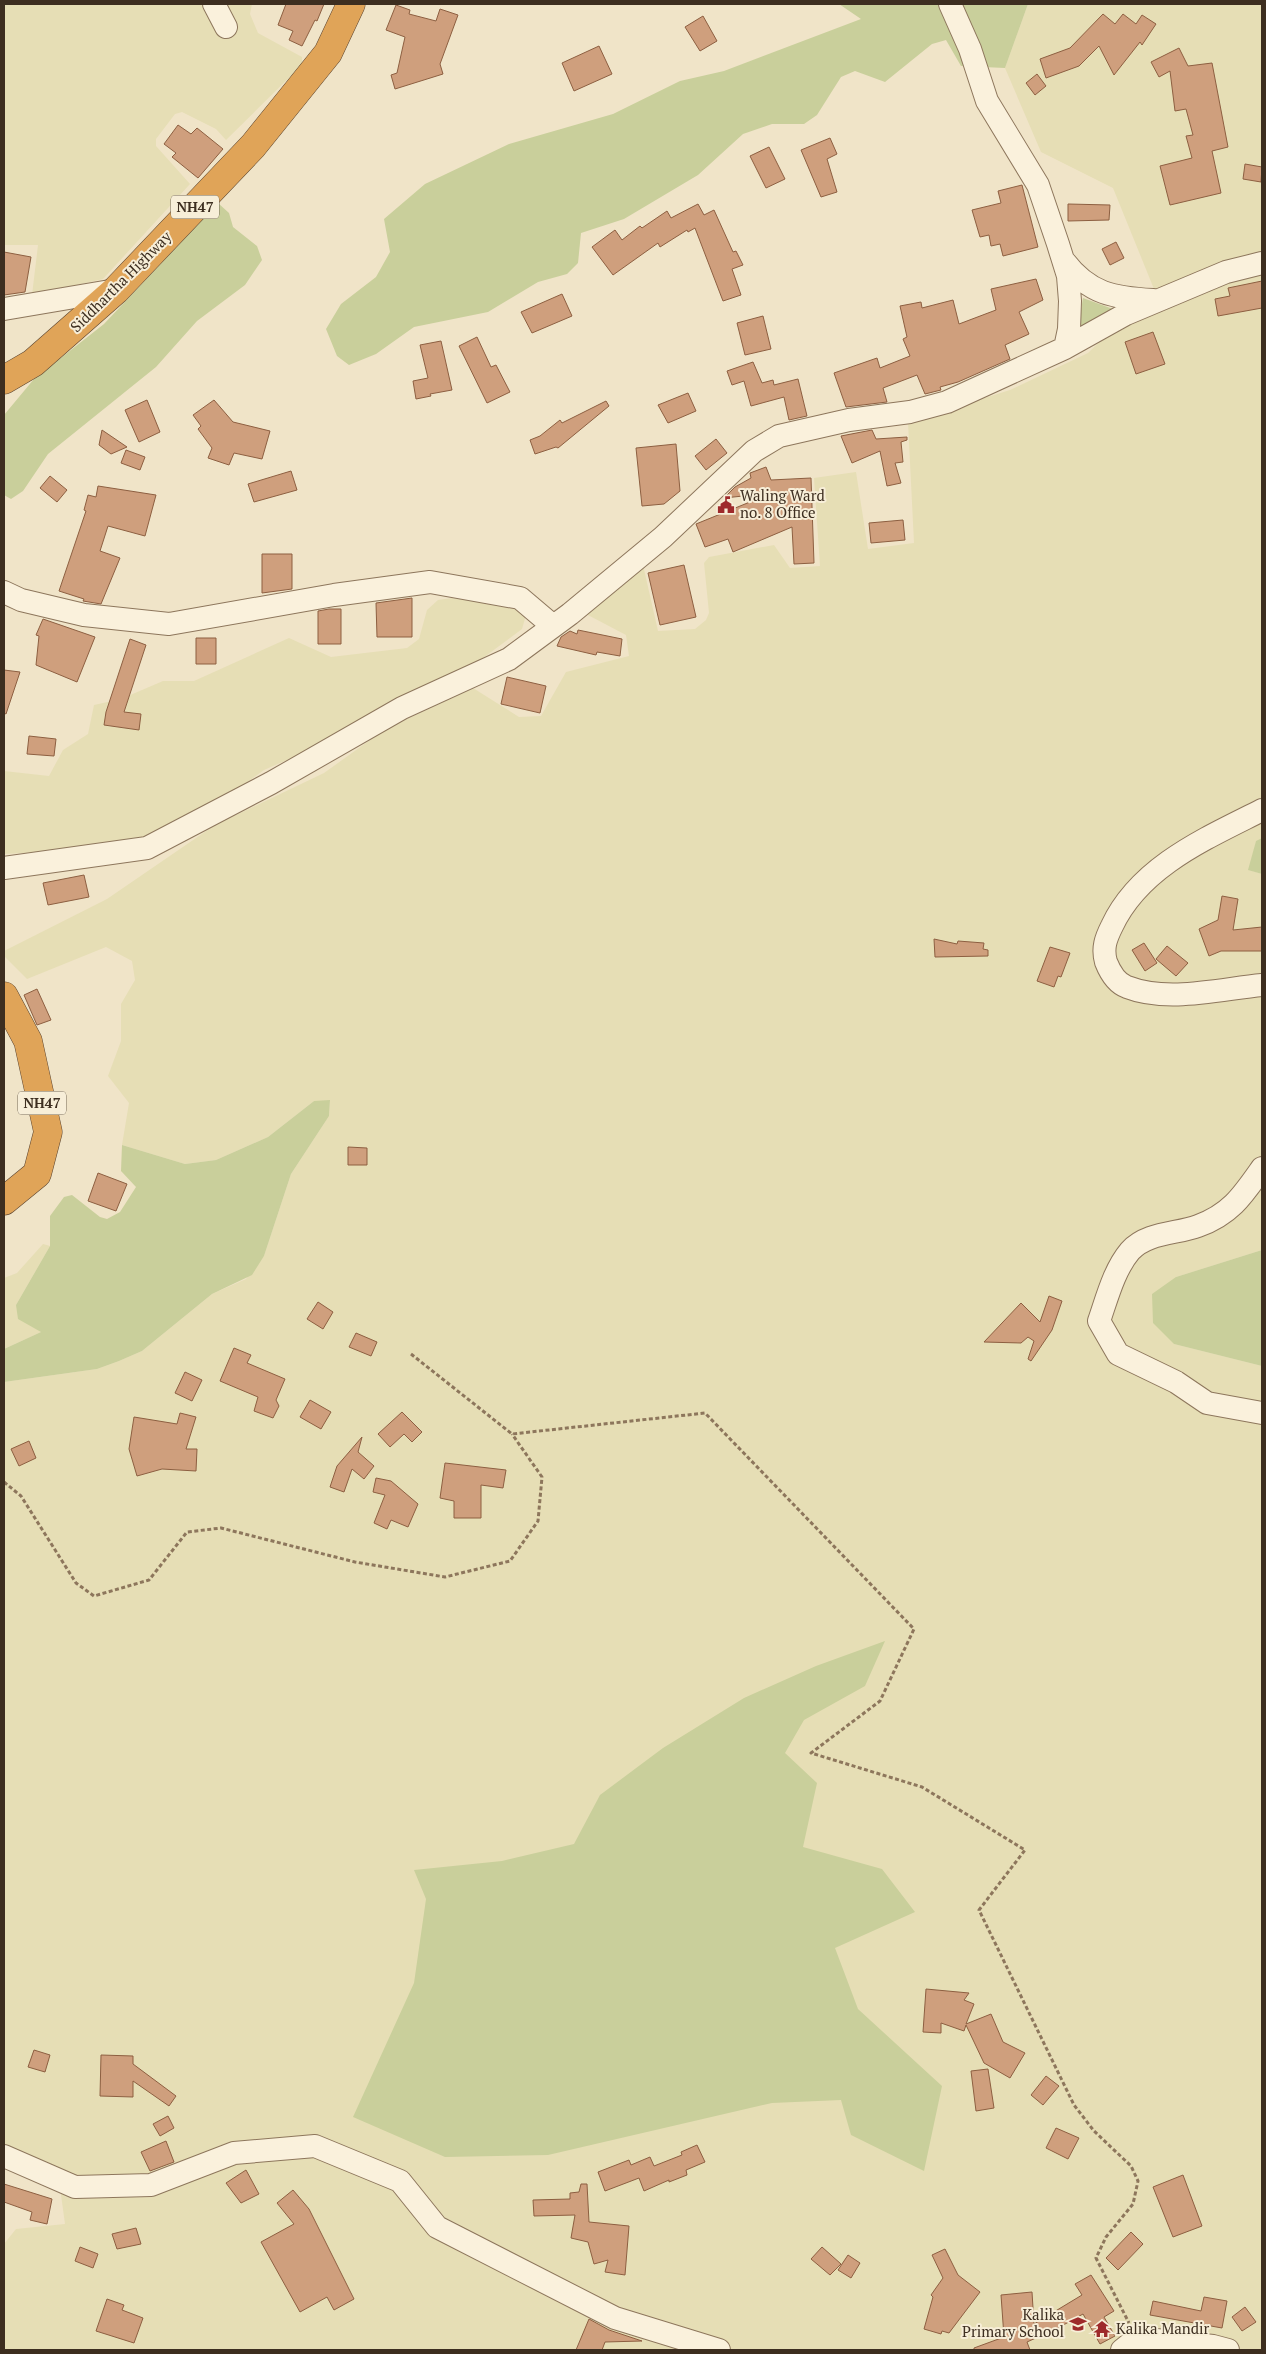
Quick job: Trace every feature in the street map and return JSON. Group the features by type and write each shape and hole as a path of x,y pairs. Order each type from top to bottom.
{"highway":[{"name":"Siddhartha Highway","path":"4,380 33,364 116,290 253,146 328,53 351,4"},
{"name":"NH47","path":"4,996 28,1041 48,1132 37,1174 4,1201"}],"street":[{"path":"214,4 226,27"},
{"path":"950,4 970,49 988,101 1038,185 1068,276 1070,301 1069,329 1065,348"},
{"path":"1062,259 1076,278 1092,288 1123,298 1160,300"},
{"path":"4,868 147,848 271,783 402,708 509,659 663,537 754,451 779,436 849,420 910,412 947,402 1065,348 1126,314 1226,272 1262,262"},
{"path":"4,309 116,290"},
{"path":"4,592 21,600 84,615 169,624 334,595 430,582 520,598 553,626"},
{"path":"1262,810 1198,842 1160,867 1132,895 1115,918 1104,942 1105,959 1111,975 1126,987 1155,993 1187,994 1262,985"},
{"path":"1262,1168 1246,1193 1228,1211 1198,1226 1155,1236 1131,1250 1116,1274 1099,1321 1118,1354 1176,1382 1207,1403 1262,1414"},
{"path":"4,2156 75,2187 151,2185 234,2153 315,2146 400,2181 437,2226 615,2318 719,2350"},
{"path":"1130,2344 1213,2346 1228,2350"}],"path":[{"path":"4,1482 21,1496 76,1583 94,1596 148,1580 187,1532 221,1528 355,1562 445,1577 510,1561 538,1522 542,1477 512,1434 411,1354"},
{"path":"512,1434 705,1413 914,1629 880,1701 811,1753 922,1787 1025,1850 979,1910 1074,2105 1094,2131 1131,2166 1138,2181 1133,2204 1106,2237 1096,2258 1130,2344"}],"shaded area":[{"path":"4,4 252,4 250,14 258,33 302,57 302,65 226,140 216,129 182,112 175,114 156,139 156,146 190,184 103,279 32,295 38,245 4,245"},
{"path":"1028,4 1262,4 1262,838 1256,842 1249,870 1262,874 1262,1250 1176,1277 1174,1344 1262,1366 1262,2350 4,2350 4,2244 16,2229 65,2224 58,2173 12,2160 4,2142 4,1382 97,1369 119,1361 142,1351 212,1294 246,1279 264,1256 291,1174 329,1116 330,1101 314,1101 268,1137 216,1160 185,1164 122,1145 129,1103 108,1076 121,1041 121,1004 135,980 132,961 106,947 27,979 4,956 4,951 107,899 215,825 324,773 384,730 473,688 519,717 541,716 566,672 629,656 626,635 586,614 643,565 658,631 695,629 706,620 709,613 704,563 709,557 774,545 790,568 820,566 814,478 856,472 868,549 914,543 908,422 1010,390 1088,353 1154,289 1113,188 1041,152 1005,68"},
{"path":"452,598 515,605 526,615 522,629 464,672 360,728 264,770 205,813 143,839 85,850 4,854 4,771 49,776 63,750 88,734 94,705 121,699 163,681 194,681 289,638 331,657 407,648 419,639 427,610 438,600"},
{"path":"43,1244 50,1246 16,1305 41,1332 4,1349 4,1278 17,1273"}],"green space":[{"path":"839,4 1028,4 1005,68 961,66 946,40 932,44 885,82 855,71 841,77 817,115 804,124 772,124 743,134 698,175 624,219 581,233 578,263 567,274 538,282 488,312 414,327 376,354 349,365 337,356 326,329 341,304 376,277 390,252 384,219 425,184 509,144 613,114 680,81 724,71 861,19"},
{"path":"218,203 229,213 233,227 257,246 262,260 245,285 197,321 156,367 48,454 23,491 11,499 4,495 4,415 34,379 104,324"},
{"path":"1083,298 1113,309 1078,328"},
{"path":"1262,838 1262,874 1248,870 1256,841"},
{"path":"330,1100 329,1116 291,1174 264,1256 252,1275 212,1294 142,1351 119,1361 97,1369 4,1382 4,1349 41,1332 18,1319 16,1305 50,1246 50,1216 64,1197 72,1195 100,1217 107,1219 120,1212 136,1187 121,1171 122,1145 185,1164 216,1160 268,1137 314,1101"},
{"path":"1262,1250 1262,1366 1174,1344 1153,1323 1152,1294 1176,1277"},
{"path":"885,1641 865,1686 804,1720 785,1753 817,1783 803,1847 882,1869 915,1912 835,1948 858,2009 942,2086 924,2171 851,2135 841,2100 772,2103 548,2155 445,2157 353,2117 414,1983 426,1899 414,1870 502,1861 574,1844 600,1795 663,1748 744,1698 816,1666"}],"building":[{"path":"286,4 324,4 317,21 315,20 302,46 289,40 293,31 278,25"},
{"path":"396,5 410,10 409,14 436,21 440,9 458,15 440,64 443,74 395,89 391,75 397,73 405,37 386,30"},
{"path":"1103,14 1115,24 1123,14 1136,24 1142,15 1156,24 1142,45 1140,42 1114,75 1099,46 1079,66 1046,78 1040,59 1070,48"},
{"path":"703,16 717,41 700,51 685,27"},
{"path":"599,46 612,74 574,91 562,63"},
{"path":"1179,48 1188,66 1212,63 1228,147 1212,151 1221,193 1170,205 1160,166 1192,158 1186,136 1193,135 1186,109 1175,111 1170,71 1159,77 1151,62"},
{"path":"1037,74 1046,86 1035,95 1026,83"},
{"path":"178,125 191,134 197,128 223,149 198,178 172,157 176,153 164,144"},
{"path":"830,138 837,154 827,159 837,192 821,197 801,150"},
{"path":"769,147 785,179 766,188 750,156"},
{"path":"1245,164 1262,167 1261,182 1243,179"},
{"path":"1022,185 1038,247 1003,256 1000,244 991,246 989,235 980,237 972,210 1001,203 998,191"},
{"path":"698,204 704,215 714,210 733,252 736,251 743,265 732,269 741,295 723,301 695,228 688,232 687,230 660,247 658,243 613,275 592,247 615,230 622,240 640,226 642,228 667,211 671,218"},
{"path":"1068,204 1110,205 1109,220 1068,221"},
{"path":"1116,242 1124,258 1110,265 1102,249"},
{"path":"4,252 31,257 25,292 4,295"},
{"path":"1036,279 1043,300 1019,312 1029,334 1005,345 1010,359 958,382 940,387 941,390 925,394 917,375 883,388 887,402 846,407 834,373 877,358 880,368 910,356 903,339 907,337 900,306 921,302 922,308 953,300 959,324 996,310 991,289"},
{"path":"1262,281 1262,308 1218,316 1215,299 1230,296 1228,288"},
{"path":"562,294 572,316 532,333 521,312"},
{"path":"763,316 771,349 745,355 737,323"},
{"path":"1153,332 1165,364 1136,374 1125,342"},
{"path":"477,337 491,367 496,365 510,392 487,403 459,346"},
{"path":"441,341 452,390 416,399 413,381 428,378 420,345"},
{"path":"753,362 762,383 773,380 774,385 798,379 807,416 789,420 784,397 751,406 744,381 732,385 727,371"},
{"path":"688,393 696,411 668,423 658,405"},
{"path":"147,400 160,432 139,442 125,410"},
{"path":"214,400 233,422 270,431 262,459 234,453 229,465 208,458 212,448 198,429 201,426 193,415"},
{"path":"606,401 609,406 558,448 535,454 530,440 540,436 560,420 562,423"},
{"path":"102,430 127,447 111,454 99,445"},
{"path":"872,430 876,439 907,437 907,440 901,442 903,462 895,463 901,483 887,486 880,451 852,463 841,436"},
{"path":"716,439 727,453 706,470 695,456"},
{"path":"676,444 680,491 664,504 642,506 636,448"},
{"path":"126,450 145,457 140,470 121,463"},
{"path":"766,467 771,480 811,478 814,563 794,564 792,527 733,552 728,539 705,547 696,524 772,493 724,498 735,487 751,478 750,473"},
{"path":"291,471 297,490 254,502 248,484"},
{"path":"50,476 67,490 57,502 40,488"},
{"path":"98,486 156,495 145,536 108,526 100,551 120,558 101,604 83,601 84,599 59,591 86,511 84,510 88,495 96,497"},
{"path":"903,520 905,540 871,543 869,523"},
{"path":"262,554 292,554 292,589 262,593"},
{"path":"684,565 696,617 660,625 648,573"},
{"path":"412,598 412,637 377,637 376,603"},
{"path":"341,609 341,644 318,644 318,611"},
{"path":"43,619 95,637 77,682 36,665 39,636 36,635"},
{"path":"578,630 622,639 620,656 597,652 596,655 557,646 561,637 570,631 577,634"},
{"path":"196,638 216,638 216,664 196,664"},
{"path":"130,639 146,645 124,712 141,714 139,730 104,725 106,712"},
{"path":"4,670 20,672 6,714 4,713"},
{"path":"507,677 546,686 540,713 501,704"},
{"path":"29,736 56,739 54,756 27,754"},
{"path":"84,875 89,897 48,905 43,883"},
{"path":"1222,896 1238,899 1233,930 1262,927 1262,951 1221,951 1209,956 1199,929 1218,920"},
{"path":"934,939 957,944 958,941 984,943 983,949 988,950 988,956 935,957"},
{"path":"1144,943 1157,963 1145,971 1132,950"},
{"path":"1167,946 1188,963 1176,976 1156,959"},
{"path":"1050,947 1070,953 1061,977 1058,976 1054,987 1037,981"},
{"path":"37,989 51,1020 37,1025 24,995"},
{"path":"348,1147 367,1148 367,1165 348,1165"},
{"path":"98,1173 127,1184 116,1211 88,1201"},
{"path":"1049,1296 1062,1301 1052,1330 1031,1361 1028,1359 1034,1341 1028,1337 1021,1343 984,1342 1021,1303 1040,1322"},
{"path":"318,1302 333,1312 323,1329 307,1319"},
{"path":"356,1333 377,1342 371,1356 349,1347"},
{"path":"234,1348 251,1355 247,1363 285,1379 276,1400 279,1406 273,1418 254,1411 258,1397 220,1381"},
{"path":"185,1372 202,1380 192,1401 175,1393"},
{"path":"310,1400 331,1412 321,1429 300,1417"},
{"path":"402,1412 422,1432 412,1442 404,1434 390,1447 378,1434"},
{"path":"180,1413 196,1417 186,1449 197,1449 196,1471 162,1469 137,1476 129,1449 134,1417 177,1424"},
{"path":"362,1437 358,1452 374,1466 364,1479 352,1469 344,1492 330,1487 337,1466"},
{"path":"29,1441 36,1458 19,1466 11,1449"},
{"path":"445,1463 506,1470 503,1488 481,1485 481,1518 454,1518 454,1501 440,1498"},
{"path":"376,1478 391,1481 418,1504 408,1527 391,1520 387,1529 374,1523 385,1495 373,1492"},
{"path":"926,1989 969,1993 964,2000 974,2004 966,2024 991,2014 1003,2042 1025,2053 1010,2078 984,2063 966,2025 964,2031 941,2023 941,2033 923,2032"},
{"path":"34,2050 50,2055 45,2072 28,2067"},
{"path":"101,2055 133,2056 133,2064 176,2096 169,2106 133,2081 133,2097 100,2096"},
{"path":"988,2069 994,2108 976,2111 971,2071"},
{"path":"1046,2076 1059,2086 1043,2105 1031,2095"},
{"path":"168,2116 174,2128 160,2136 153,2124"},
{"path":"1056,2128 1079,2138 1068,2159 1046,2148"},
{"path":"166,2141 174,2162 150,2171 141,2152"},
{"path":"697,2145 705,2162 686,2170 687,2175 669,2182 669,2180 644,2191 639,2178 605,2191 598,2172 629,2160 631,2165 650,2157 654,2166 682,2155 681,2152"},
{"path":"246,2170 259,2194 241,2203 226,2183"},
{"path":"1183,2175 1202,2226 1173,2237 1153,2187"},
{"path":"4,2184 52,2199 47,2224 30,2220 32,2212 4,2202"},
{"path":"581,2184 587,2184 589,2222 629,2226 625,2275 605,2272 608,2260 594,2264 588,2242 571,2238 575,2215 534,2216 533,2200 570,2199 570,2193 579,2192"},
{"path":"293,2190 309,2209 354,2299 334,2310 327,2297 300,2312 261,2242 294,2224 277,2203"},
{"path":"136,2228 141,2244 117,2249 112,2234"},
{"path":"1131,2232 1143,2244 1118,2270 1106,2258"},
{"path":"80,2247 98,2254 93,2268 75,2261"},
{"path":"822,2247 841,2264 830,2275 811,2259"},
{"path":"945,2249 958,2275 980,2292 949,2333 942,2331 941,2334 924,2329 933,2297 931,2295 943,2278 932,2255"},
{"path":"848,2255 860,2263 851,2278 838,2270"},
{"path":"1091,2275 1114,2311 1104,2317 1115,2336 1100,2344 1083,2314 1027,2342 1030,2350 974,2350 974,2348 1004,2337 1001,2295 1032,2292 1034,2324 1082,2295 1075,2284"},
{"path":"1204,2297 1227,2301 1222,2328 1150,2315 1153,2301 1201,2311"},
{"path":"107,2299 124,2305 122,2310 143,2318 134,2343 96,2331"},
{"path":"1245,2307 1256,2322 1242,2331 1232,2317"},
{"path":"589,2319 609,2330 642,2341 605,2342 602,2350 576,2350"}],"place":[{"name":"Waling Ward no. 8 Office","path":"726,505"},
{"name":"Kalika Primary School","path":"1078,2324"},
{"name":"Kalika Mandir","path":"1102,2329"}]}
